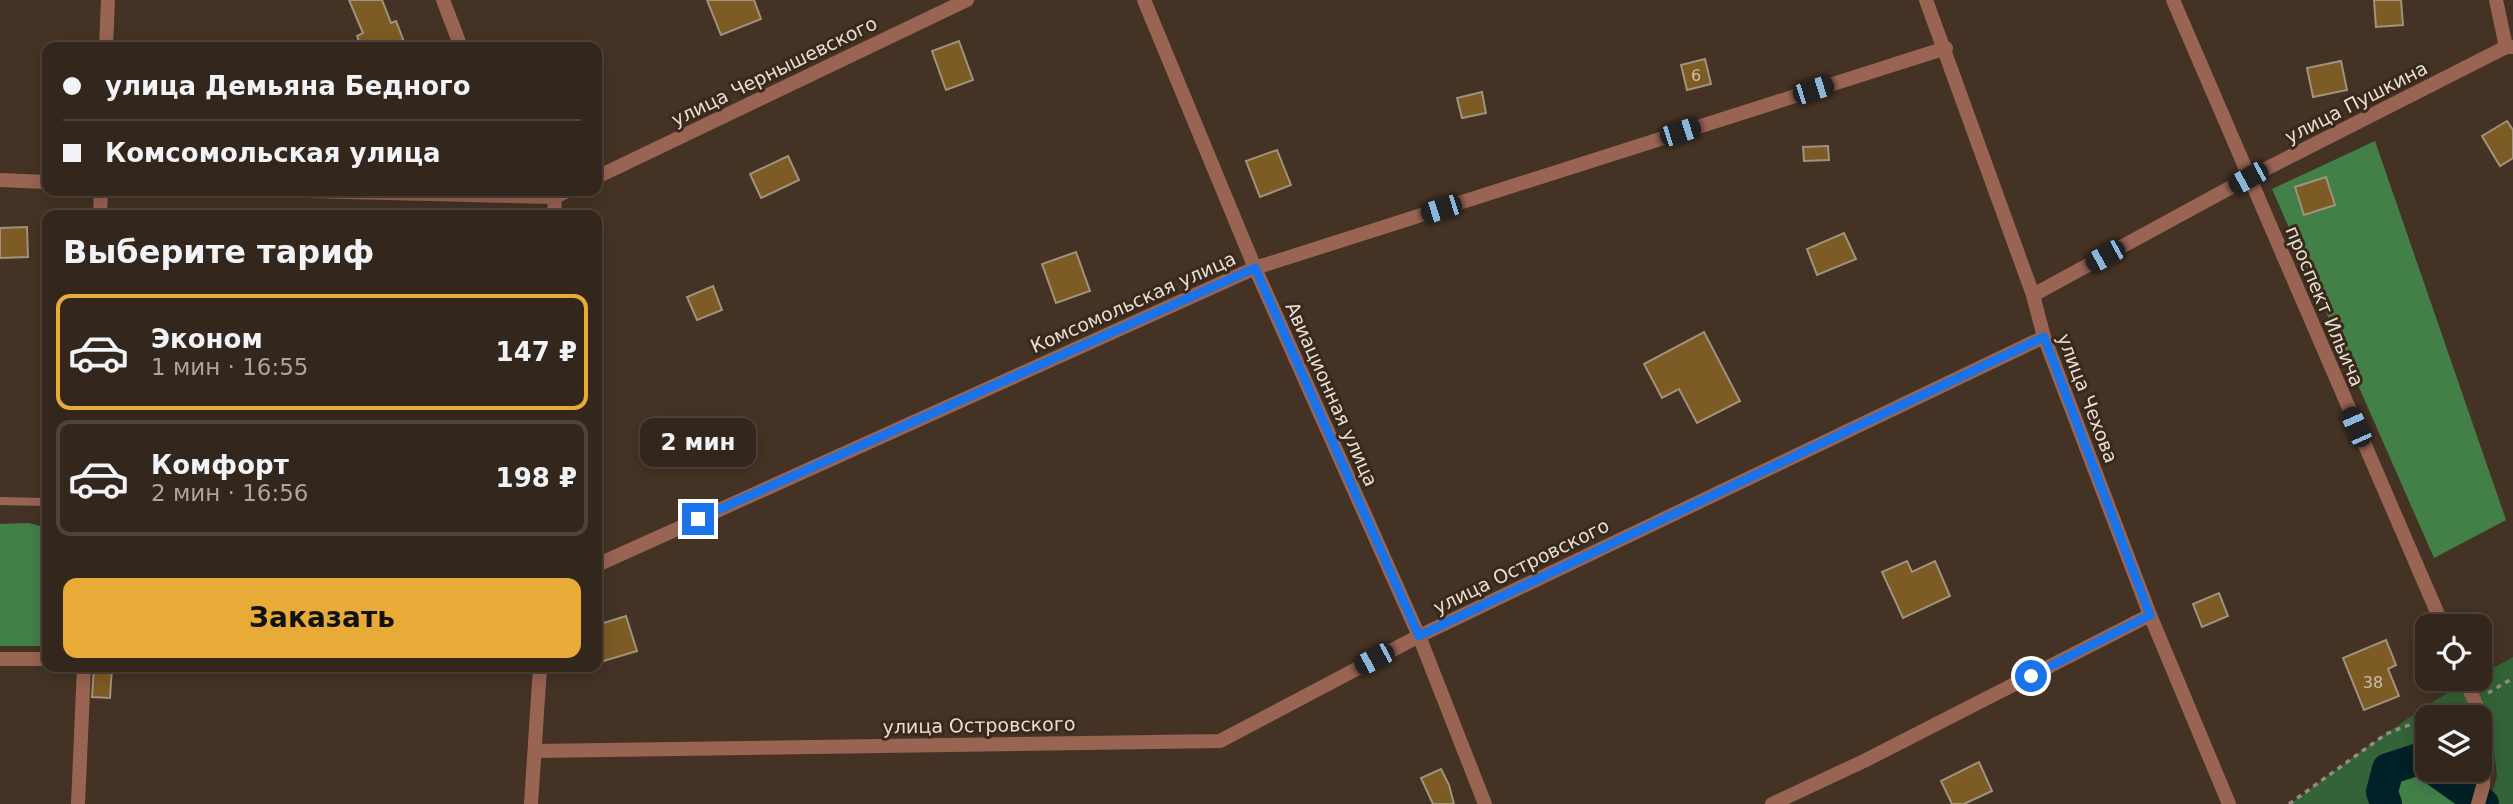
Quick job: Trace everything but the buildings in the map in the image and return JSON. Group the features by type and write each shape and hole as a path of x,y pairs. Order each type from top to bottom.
{"street":[{"path":"106,42 108,0"},
{"path":"443,0 459,42"},
{"name":"улица Чернышевского","path":"602,175 967,0"},
{"name":"Авиационная улица","path":"1144,0 1255,268 1419,636 1485,804"},
{"name":"улица Чехова","path":"1926,0 2033,295 2044,337 2150,615 2230,804"},
{"name":"проспект Ильича","path":"2173,0 2437,614"},
{"path":"2496,0 2509,47"},
{"name":"улица Пушкина","path":"2033,295 2248,178 2509,47"},
{"name":"Комсомольская улица","path":"602,563 1255,268 1945,48"},
{"path":"0,180 42,183"},
{"name":"улица Островского","path":"535,751 1220,741 1419,636 2044,337"},
{"path":"1772,804 1864,761 2150,615"},
{"path":"0,659 42,659"},
{"path":"78,804 84,672"},
{"path":"531,804 540,672"},
{"path":"2470,691 2485,724 2483,786 2478,804"}],"lane":[{"path":"0,501 42,502"}],"path":[{"path":"2461,705 2513,678"},
{"path":"2289,804 2386,734 2415,723"}],"green space":[{"path":"2375,141 2506,520 2434,558 2272,189"},
{"path":"29,523 42,527 42,646 0,646 0,524"},
{"path":"2513,657 2513,804 2489,804 2497,776 2492,735 2492,705 2429,705 2453,691 2492,691 2492,668"},
{"path":"2415,714 2415,755 2383,764 2374,791 2378,804 2290,804"},
{"path":"2415,772 2415,782 2434,782 2465,804 2397,804 2394,791 2401,777"}],"waterway":[{"path":"2386,804 2382,792 2388,769 2415,760"},
{"path":"2452,782 2483,804"}],"route":[{"path":"698,519 1255,268 1419,636 2044,337 2150,615 2031,676"}]}
